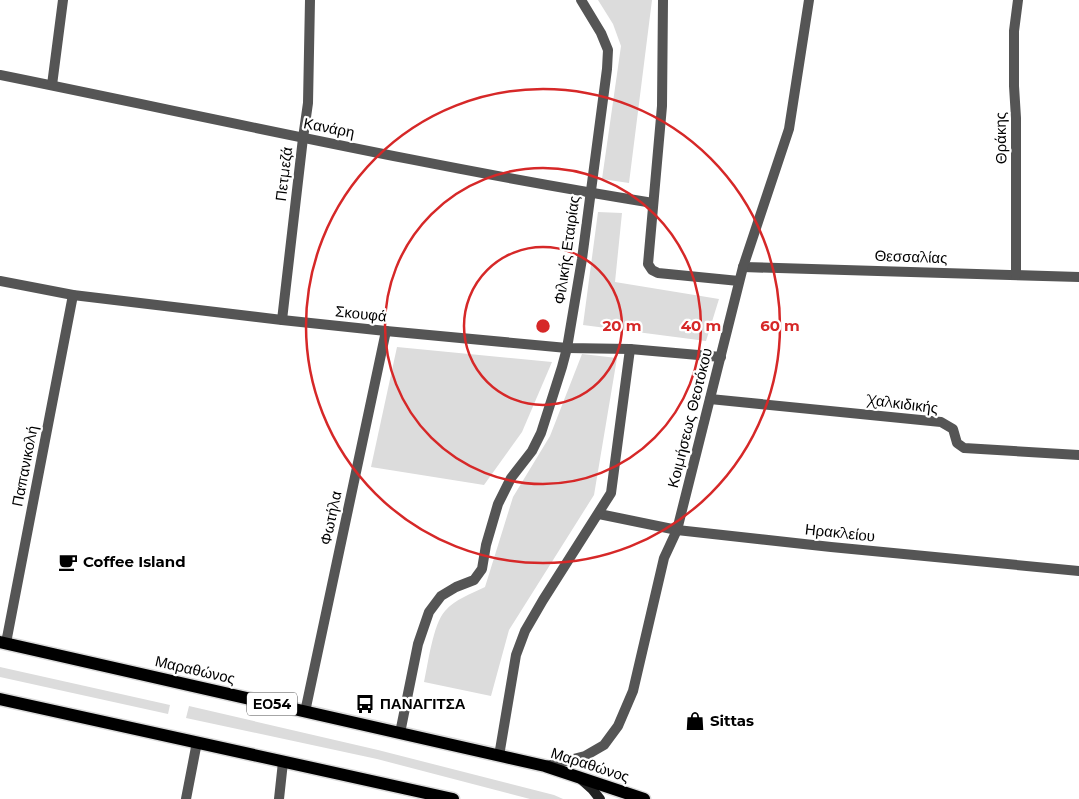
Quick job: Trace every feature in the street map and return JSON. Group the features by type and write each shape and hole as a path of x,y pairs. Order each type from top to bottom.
{"main road":[{"name":"Μαραθώνος","path":"3,643 544,766 644,799"},
{"path":"0,699 452,799"},
{"path":"579,777 600,799"}],"street":[{"path":"52,86 62,0"},
{"name":"Πετμεζά","path":"282,320 308,102 310,0"},
{"name":"Φιλικής Εταιρίας","path":"400,733 418,644 428,612 441,596 456,587 474,580 482,570 486,544 498,504 511,478 532,451 541,432 567,348 582,259 608,50 601,33 581,0"},
{"path":"663,0 662,106 648,264 652,270 658,273 739,281"},
{"name":"Κοιμήσεως Θεοτόκου","path":"544,766 585,756 604,744 618,726 633,691 664,558 677,530 739,281 789,129 809,0"},
{"name":"Θράκης","path":"1016,275 1014,31 1018,0"},
{"name":"Κανάρη","path":"0,75 303,138 590,193 653,203"},
{"name":"Θεσσαλίας","path":"743,267 1079,277"},
{"name":"Σκουφά","path":"0,281 73,295 386,331 567,348 630,349 721,357"},
{"name":"Παπανικολή","path":"3,643 73,295"},
{"name":"Φωτήλα","path":"305,712 386,331"},
{"path":"499,756 516,655 525,631 611,493 630,349"},
{"name":"Χαλκιδικής","path":"710,399 941,422 953,429 957,444 964,448 1079,455"},
{"name":"Ηρακλείου","path":"598,514 677,530 1079,571"},
{"path":"186,799 197,742"},
{"path":"278,799 284,762"}],"shaded area":[{"path":"598,0 652,0 629,183 602,179 621,46 613,24"},
{"path":"598,212 622,213 615,282 719,299 706,341 583,325"},
{"path":"397,347 552,362 522,432 484,485 371,467"},
{"path":"582,354 617,358 594,495 509,630 491,696 424,682 434,634 441,617 454,603 485,587 513,497 550,436"},
{"path":"0,667 170,705 168,714 0,677"},
{"path":"189,706 378,750 554,795 563,799 530,799 377,759 186,718"}],"place":[{"name":"Coffee Island","path":"68,562"},
{"name":"ΠΑΝΑΓΙΤΣΑ","path":"365,704"},
{"name":"Sittas","path":"695,721"}]}
